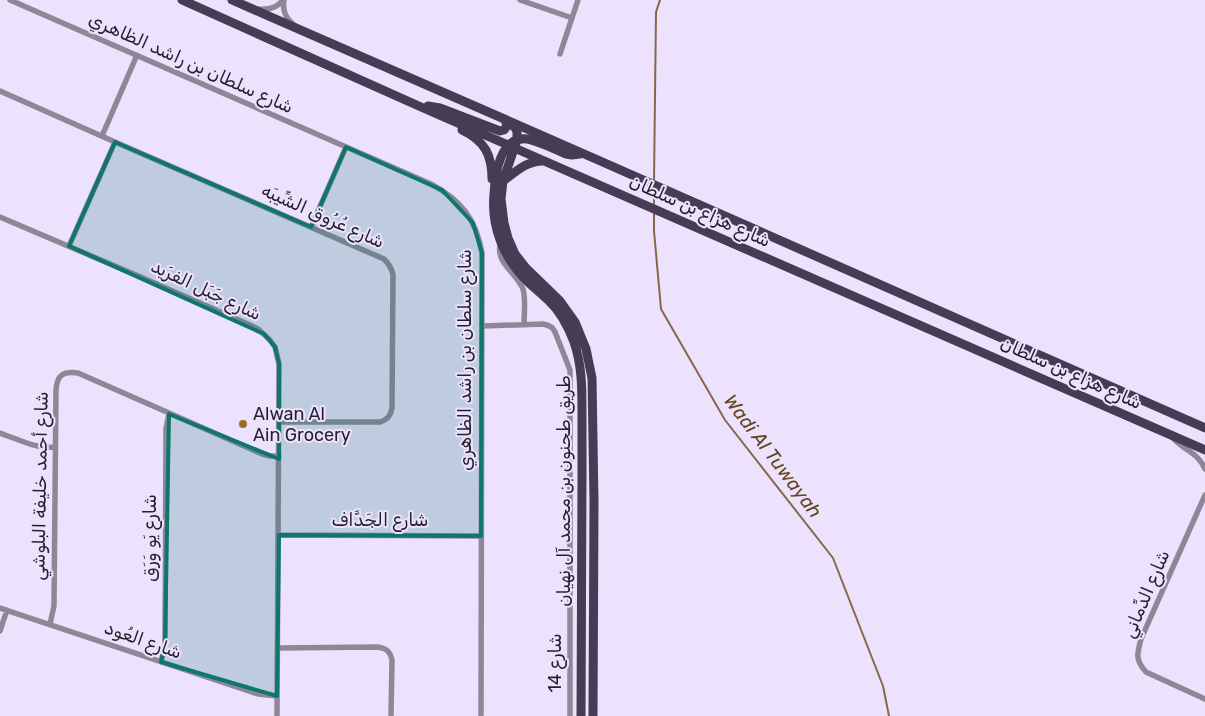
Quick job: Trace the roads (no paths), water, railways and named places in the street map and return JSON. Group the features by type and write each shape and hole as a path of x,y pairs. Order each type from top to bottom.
{"main road":[{"name":"شارع هزاع بن سلطان","path":"182,0 421,107 513,144 546,161 679,220 1205,450"},
{"name":"شارع هزاع بن سلطان","path":"232,0 1205,428"},
{"path":"421,107 434,106 500,131 506,128 508,121"},
{"path":"421,107 430,116 478,140 484,148 491,162 491,196 494,212"},
{"path":"508,121 517,131 513,144"},
{"path":"513,144 530,140 572,155 582,153"},
{"name":"طريق طحنون بن محمد آل نهيان","path":"513,144 503,181 501,199 505,231 510,246 526,268 565,308 579,330 591,368 593,387 594,502 593,716"},
{"name":"طريق طحنون بن محمد آل نهيان","path":"513,144 500,162 497,172 494,192 496,228 514,266 554,306 563,318 571,333 578,355 582,378 581,716"},
{"path":"503,181 531,162 546,161"},
{"path":"582,437 588,438 590,443 590,482 594,502"}],"street":[{"name":"شارع سلطان بن راشد الظاهري","path":"10,0 442,190 468,213 477,232 482,253 481,716"},
{"path":"249,8 270,9 278,6 284,0"},
{"path":"284,0 284,10 288,19 306,33"},
{"path":"520,0 572,18"},
{"path":"560,54 578,0"},
{"path":"102,136 137,55"},
{"name":"شارع عُرُوق الشِّيبَه","path":"0,91 384,259 390,266 393,275 392,413 380,422 280,422"},
{"path":"69,246 115,142"},
{"path":"311,227 346,147"},
{"name":"شارع جَبَل الفرَيد","path":"0,217 258,329 275,347 279,364 280,422 277,716"},
{"path":"501,242 501,257 524,292 524,325"},
{"name":"شارع 14","path":"482,326 546,324 555,332 570,370 570,716"},
{"name":"شارع أحمد خليفة البلوشي","path":"50,624 54,606 54,447 58,378 70,372 78,374 262,454 279,456"},
{"name":"شارع يَو وَرَق","path":"161,662 165,644 166,428 169,414"},
{"path":"0,433 41,447 54,447"},
{"path":"1170,434 1176,442 1197,456 1205,469"},
{"name":"شارع الدِّماني","path":"1205,495 1141,639 1138,651 1138,660 1146,672 1205,699"},
{"path":"571,507 582,504"},
{"path":"570,520 582,527"},
{"name":"شارع الجَدَّاف","path":"279,535 481,536"},
{"name":"شارع العُود","path":"0,608 258,694 277,696"},
{"path":"0,631 7,610"},
{"path":"278,648 382,648 387,650 391,654 392,660 391,716"}],"waterway":[{"name":"Wadi Al Tuwayah","path":"654,181 656,12 660,0"},
{"name":"Wadi Al Tuwayah","path":"654,188 654,206"},
{"name":"Wadi Al Tuwayah","path":"654,213 661,309 725,420 833,558 883,686 889,716"}],"place":[{"name":"Alwan Al Ain Grocery","path":"243,424"}]}
